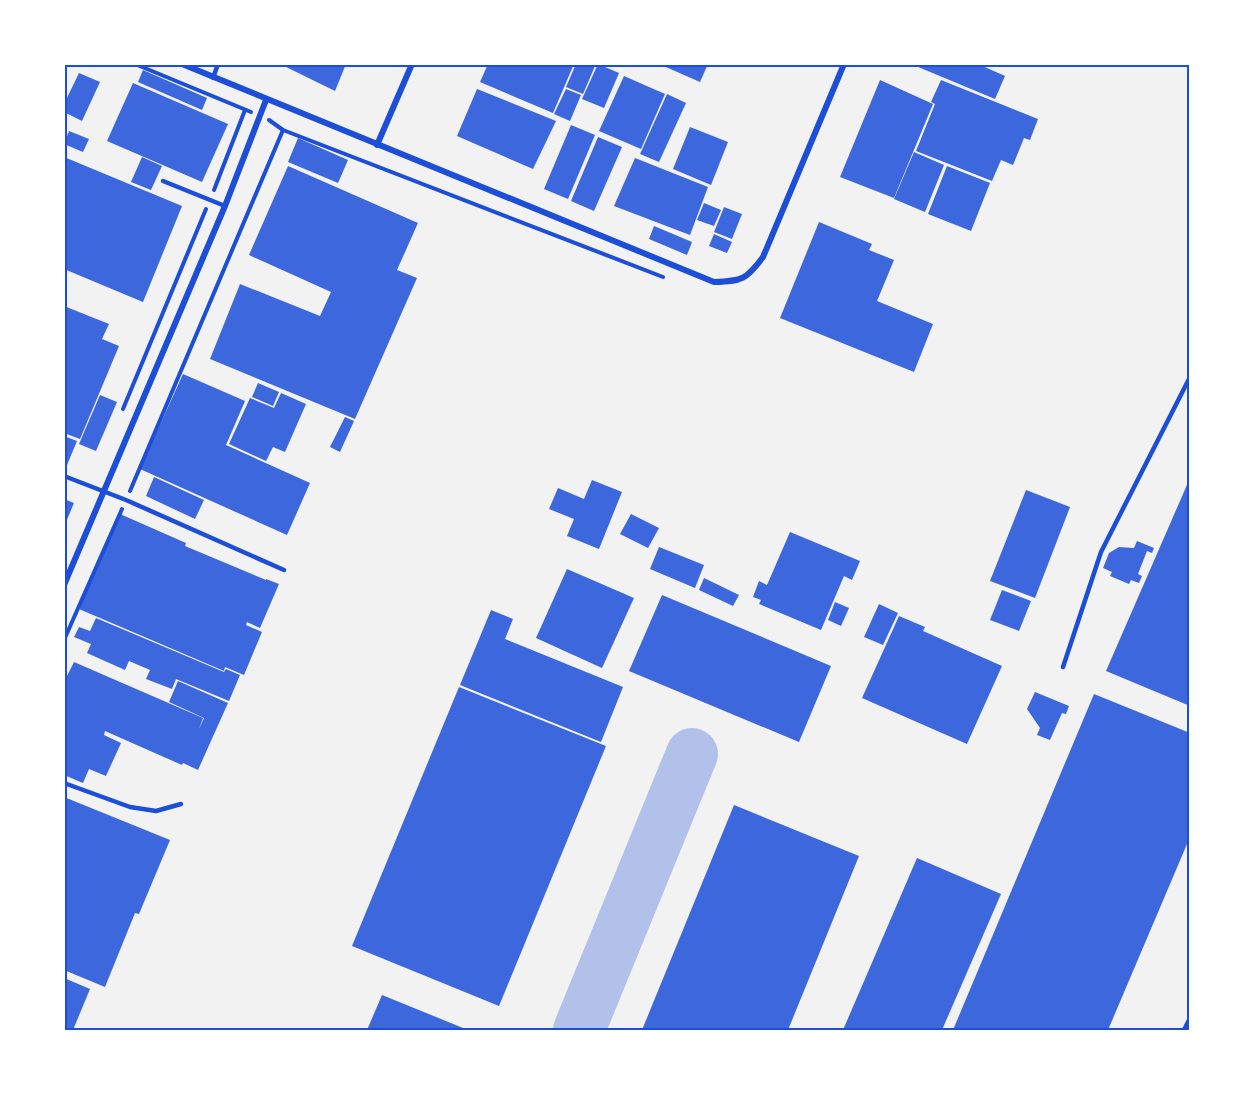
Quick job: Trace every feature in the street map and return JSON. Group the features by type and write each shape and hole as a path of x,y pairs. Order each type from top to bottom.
{"street":[{"path":"182,64 714,282 738,281 752,272 762,257 844,64"},
{"path":"377,145 412,64"},
{"path":"64,585 225,206 267,100"}],"lane":[{"path":"213,78 218,64"},
{"path":"164,181 225,206"},
{"path":"1063,667 1101,552 1190,377"},
{"path":"64,476 126,500 284,570"},
{"path":"64,783 130,807 156,812 181,804"},
{"path":"1184,1030 1190,1018"}],"path":[{"path":"135,64 261,116 283,130 667,279"},
{"path":"123,410 245,110"},
{"path":"64,640 283,130"}],"building":[{"path":"280,64 346,64 335,91"},
{"path":"488,64 574,64 553,113 480,82"},
{"path":"576,64 595,66 583,94 566,87"},
{"path":"598,64 619,73 604,108 582,99"},
{"path":"659,64 708,64 700,82"},
{"path":"911,64 978,64 1005,76 995,99"},
{"path":"143,70 207,98 202,110 138,82"},
{"path":"79,73 100,82 82,121 64,112 64,104"},
{"path":"624,76 665,94 641,149 599,131"},
{"path":"880,80 933,104 894,198 840,177"},
{"path":"941,80 1038,119 1030,140 1024,138 1013,165 1001,160 992,181 916,151 935,104 931,102"},
{"path":"133,83 228,124 202,182 107,141"},
{"path":"477,89 556,121 533,169 457,136"},
{"path":"566,89 581,95 570,121 554,114"},
{"path":"667,94 686,103 659,162 640,154"},
{"path":"571,125 595,135 568,199 544,189"},
{"path":"690,127 728,142 711,185 673,169"},
{"path":"69,131 89,139 83,152 64,144"},
{"path":"598,137 622,147 594,211 571,201"},
{"path":"298,138 348,160 338,183 288,162"},
{"path":"914,152 944,165 925,212 894,199"},
{"path":"64,157 182,206 143,302 64,269"},
{"path":"142,157 162,166 151,190 131,182"},
{"path":"635,158 708,187 690,235 614,206"},
{"path":"288,166 418,223 397,270 417,278 355,419 210,359 240,284 320,316 331,292 249,255"},
{"path":"947,166 990,183 971,231 928,214"},
{"path":"704,203 721,210 714,226 697,220"},
{"path":"724,207 742,214 732,239 714,232"},
{"path":"819,222 872,244 869,250 894,260 877,301 933,324 914,372 780,318"},
{"path":"654,226 692,242 687,255 649,239"},
{"path":"714,234 732,242 727,253 709,246"},
{"path":"64,306 109,324 102,339 119,346 80,439 64,433"},
{"path":"183,374 245,401 226,445 310,483 287,535 140,469"},
{"path":"258,383 279,392 273,406 252,397"},
{"path":"281,393 306,404 285,452 273,447 266,461 229,444 250,398 274,408"},
{"path":"100,395 117,402 96,451 79,444"},
{"path":"345,417 354,421 340,452 330,447"},
{"path":"64,436 77,441 67,465 64,464"},
{"path":"154,477 204,500 195,519 146,496"},
{"path":"1190,478 1190,706 1106,671"},
{"path":"592,480 622,492 599,549 567,536 574,519 549,509 558,488 584,499"},
{"path":"1026,490 1070,507 1035,598 990,581"},
{"path":"64,499 74,503 64,527"},
{"path":"120,514 186,543 185,546 279,584 260,628 247,622 246,625 262,632 244,675 225,667 224,671 79,609"},
{"path":"631,514 659,528 648,548 620,534"},
{"path":"790,532 860,561 852,580 844,576 821,630 759,604 761,600 753,597 759,581 767,585"},
{"path":"1137,541 1154,548 1152,553 1147,551 1138,574 1142,576 1139,583 1131,580 1129,584 1110,576 1112,572 1103,568 1109,553 1119,547 1134,548"},
{"path":"659,547 704,565 695,588 650,569"},
{"path":"567,569 634,598 602,668 536,638"},
{"path":"704,578 739,595 733,606 699,590"},
{"path":"1002,590 1031,601 1019,631 990,620"},
{"path":"662,595 831,666 799,742 629,671"},
{"path":"835,602 849,608 841,626 828,620"},
{"path":"879,604 898,613 883,645 864,637"},
{"path":"491,610 513,619 505,639 623,687 601,742 460,685"},
{"path":"899,616 925,627 923,631 1002,666 967,744 862,698"},
{"path":"96,618 224,672 226,669 240,675 229,701 176,679 172,689 146,679 150,670 129,661 125,670 87,653 91,644 74,637 79,627 90,631"},
{"path":"74,662 203,718 199,729 204,718 169,702 178,681 228,703 198,770 105,731 104,735 121,743 106,776 89,769 83,783 64,775 64,682"},
{"path":"459,687 606,746 499,1006 352,946"},
{"path":"1035,692 1069,706 1066,714 1062,713 1050,740 1037,735 1040,728 1027,709"},
{"path":"1094,694 1190,733 1190,837 1108,1030 953,1030"},
{"path":"64,797 170,840 139,914 135,913 105,987 64,970"},
{"path":"734,805 859,856 788,1030 642,1030"},
{"path":"917,858 1001,894 942,1030 843,1030"},
{"path":"64,978 90,989 73,1030 64,1030"},
{"path":"382,995 468,1030 367,1030"}],"taxiway":[{"path":"579,1030 692,754"}]}
